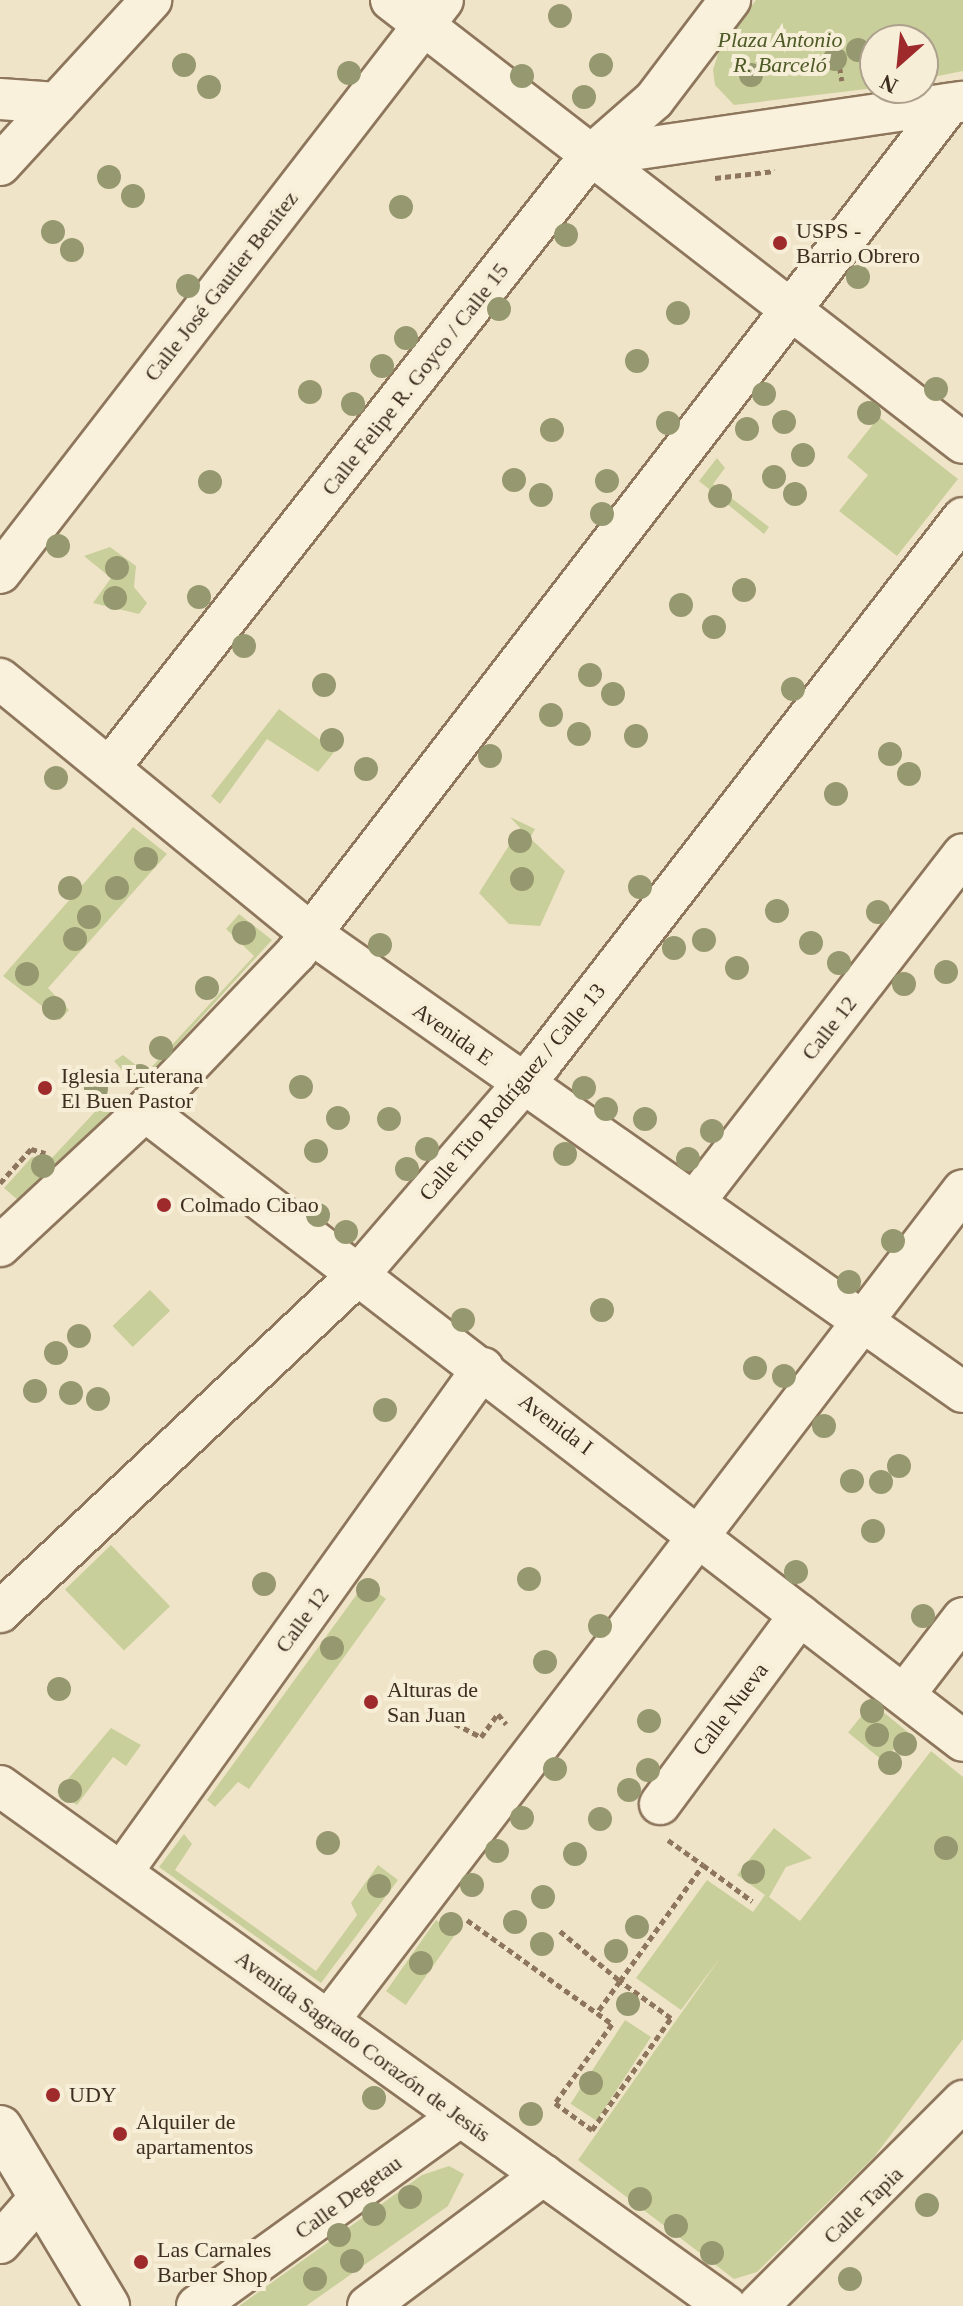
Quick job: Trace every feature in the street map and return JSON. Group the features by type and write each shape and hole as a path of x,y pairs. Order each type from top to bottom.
{"street":[{"path":"0,165 151,0"},
{"path":"391,0 433,12 590,156 790,313 963,443"},
{"name":"Calle Felipe R. Goyco / Calle 15","path":"110,767 590,156 654,100 730,0"},
{"name":"Calle José Gautier Benítez","path":"0,573 433,12"},
{"path":"0,99 57,103"},
{"path":"590,156 956,103"},
{"path":"0,1246 145,1111 312,934 790,313 956,103"},
{"name":"Calle Tito Rodríguez / Calle 13","path":"0,1612 359,1274 524,1083 963,518"},
{"name":"Avenida E","path":"0,679 312,934 963,1392"},
{"name":"Calle 12","path":"695,1201 963,854"},
{"name":"Avenida I","path":"145,1111 696,1531 963,1741"},
{"path":"329,2020 696,1531 963,1190"},
{"name":"Calle 12","path":"122,1872 483,1368"},
{"name":"Calle Nueva","path":"659,1819 800,1615"},
{"path":"904,1695 963,1618"},
{"name":"Avenida Sagrado Corazón de Jesús","path":"0,1786 726,2306"},
{"name":"Calle Degetau","path":"197,2306 460,2116"},
{"name":"Calle Tapia","path":"758,2306 956,2117"},
{"path":"0,2128 107,2306"},
{"path":"368,2306 543,2175"},
{"path":"0,2243 41,2196"}],"path":[{"path":"838,57 839,90"},
{"path":"428,1710 481,1737 498,1714 508,1721 500,1732"},
{"path":"659,1819 703,1865 752,1901"},
{"path":"597,2013 703,1865"},
{"path":"467,1920 612,2024 555,2103 592,2130 671,2018 560,1931"}],"green space":[{"name":"Plaza Antonio R. Barceló","path":"756,0 963,0 963,71 939,76 939,24 859,24 859,90 734,105 715,85 713,70 721,44"},
{"path":"879,417 958,479 897,556 839,511 868,475 847,457"},
{"path":"717,458 725,468 713,484 769,527 764,534 699,481"},
{"path":"110,547 136,566 134,587 147,603 139,614 93,603 111,578 84,556"},
{"path":"279,709 335,751 318,772 267,739 220,804 211,796"},
{"path":"510,817 535,829 530,838 565,871 540,926 509,924 479,893 520,828"},
{"path":"133,827 167,854 48,988 69,1010 60,1020 3,976"},
{"path":"239,914 272,940 148,1076 134,1084 114,1061 123,1055 146,1073 254,956 226,929"},
{"path":"88,1079 118,1105 18,1200 4,1188 32,1157 51,1159 105,1101 82,1080"},
{"path":"150,1290 170,1311 133,1347 113,1326"},
{"path":"111,1545 170,1606 124,1651 65,1589"},
{"path":"365,1583 386,1599 249,1789 238,1782 215,1807 207,1800"},
{"path":"872,1703 908,1732 884,1761 848,1733"},
{"path":"111,1728 141,1745 126,1766 113,1757 77,1805 57,1792"},
{"path":"931,1751 963,1777 963,2039 874,2157 757,2272 734,2279 578,2160 720,1958 681,2010 636,1978 707,1880 753,1912 765,1895 737,1875 774,1828 812,1858 786,1867 769,1897 800,1921"},
{"path":"184,1834 192,1844 175,1870 316,1971 357,1915 351,1903 378,1865 398,1880 321,1983 159,1867"},
{"path":"436,1920 456,1934 406,2005 386,1991"},
{"path":"625,2020 651,2037 597,2121 571,2104"},
{"path":"449,2166 464,2174 448,2206 306,2306 239,2306 422,2175"}],"place":[{"name":"USPS - Barrio Obrero","path":"780,243"},
{"name":"Iglesia Luterana El Buen Pastor","path":"45,1088"},
{"name":"Colmado Cibao","path":"164,1205"},
{"name":"Alturas de San Juan","path":"371,1702"},
{"name":"UDY","path":"53,2095"},
{"name":"Alquiler de apartamentos","path":"120,2134"},
{"name":"Las Carnales Barber Shop","path":"141,2262"}]}
